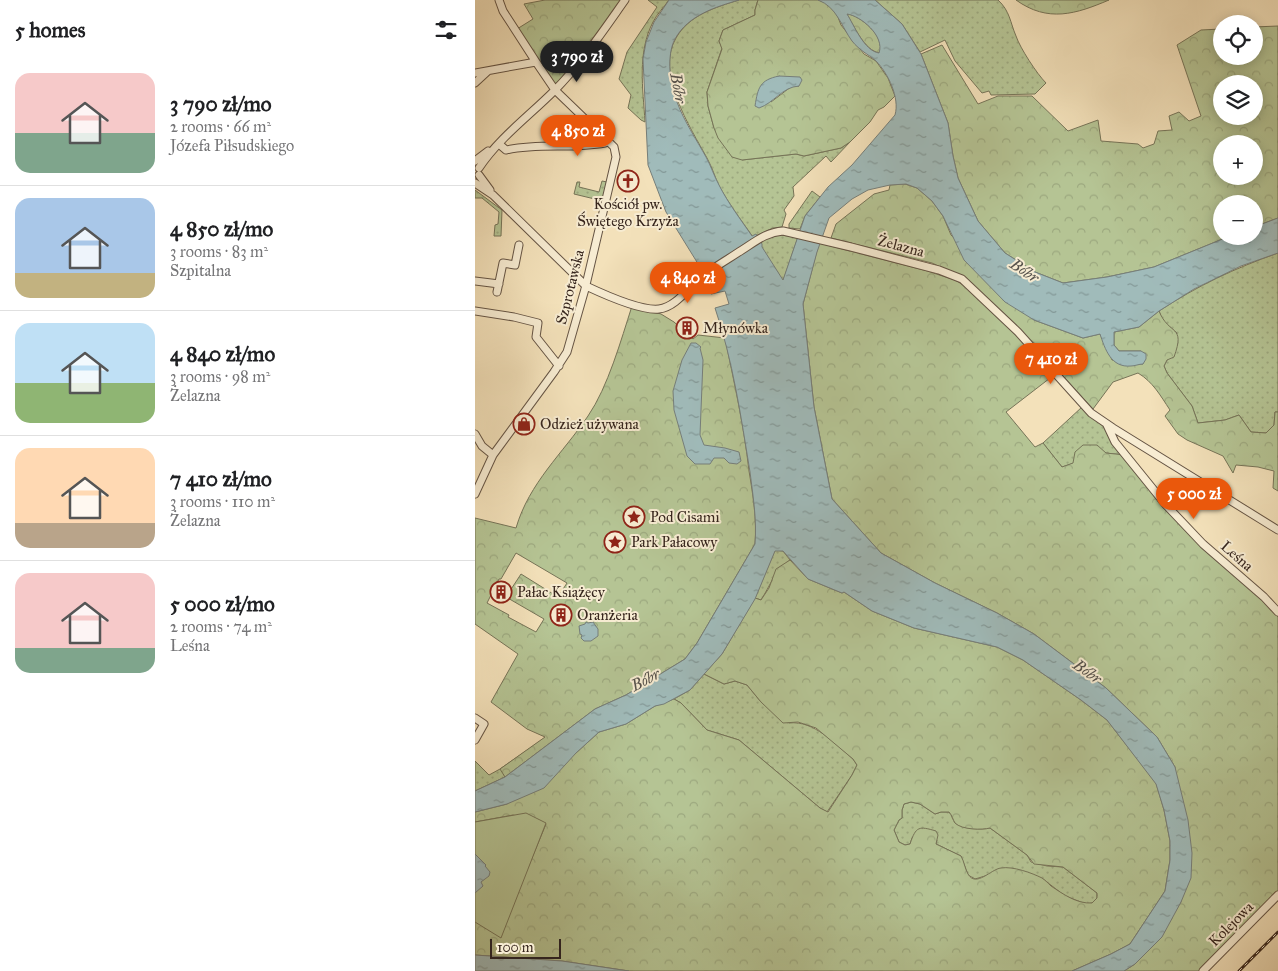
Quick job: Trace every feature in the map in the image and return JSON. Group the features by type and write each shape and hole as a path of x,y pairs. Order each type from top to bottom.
{"street":[{"name":"Szprotawska","path":"475,494 493,455 559,366 569,345 586,286 616,163 614,147 555,90 503,11 499,0"},
{"path":"476,171 496,146 570,74 625,0"},
{"path":"475,72 536,62"},
{"path":"475,83 488,70"},
{"path":"496,146 506,150 523,147 581,146 608,141"},
{"name":"Żelazna","path":"476,171 493,195 586,286 641,307 660,309 675,301 702,276 759,239 774,232 793,232 939,270 962,279 1018,332 1091,413 1278,530"},
{"path":"475,280 498,288 503,263 515,265 519,245"},
{"name":"Szprotawska","path":"475,311 514,316 538,323 536,337 559,366"},
{"name":"Leśna","path":"1107,424 1115,442 1172,512 1203,544 1264,597 1278,612"},
{"path":"475,434 482,446 493,455"},
{"path":"475,718 484,724 475,740"},
{"name":"Kolejowa","path":"1203,971 1278,895"}],"green space":[{"path":"545,0 621,0 582,55 557,84 554,84 517,29 533,19 524,4"},
{"path":"648,0 669,0 653,22 645,46 642,84 645,122 628,108 631,95 619,79 627,52 657,7"},
{"path":"739,0 758,0 755,15 723,30 719,41 722,48 707,92 708,106 714,128 742,160 796,154 804,156 841,148 850,142 831,162 826,156 793,187 794,196 784,210 786,214 782,227 773,228 753,237 719,186 709,161 684,116 672,83 670,67 671,52 676,38 688,23 712,9"},
{"path":"758,0 818,0 827,3 836,12 841,25 864,54 876,61 888,78 895,96 878,110 870,122 850,142 841,148 804,156 796,154 742,160 732,157 718,138 714,128 708,106 707,92 722,49 719,41 723,30 755,15","holes":["779,76 799,86 792,86 771,102"]},
{"path":"875,0 998,0 1007,13 1025,54 1046,83 1035,94 991,95 989,91 982,93 955,61 945,40 920,52 902,24"},
{"path":"1016,0 1109,0 1074,12 1051,14 1039,12"},
{"path":"846,13 865,22 871,28 879,40 880,53 869,48 864,43"},
{"path":"1278,26 1278,218 1263,224 1263,195 1213,195 1213,243 1154,267 1107,277 1063,283 1035,272 1005,253 978,221 958,178 948,123 921,54 942,45 978,104 998,96 1032,96 1068,131 1098,120 1101,141 1138,144 1143,148 1154,144 1158,131 1172,130 1169,116 1179,112 1189,121 1201,116 1177,45 1201,30 1213,29 1213,65 1263,65 1263,27"},
{"path":"602,181 607,182 603,201 574,194 577,182 580,182 579,187 599,192"},
{"path":"905,184 917,188 932,201 943,216 951,235 1034,320 1083,338 1100,334 1112,360 1143,364 1141,351 1119,351 1114,345 1114,332 1139,327 1159,311 1167,324 1175,331 1178,339 1174,357 1167,360 1164,366 1167,373 1192,406 1198,423 1225,420 1239,415 1251,432 1266,433 1274,425 1275,412 1278,412 1278,491 1273,488 1274,471 1236,465 1233,473 1223,456 1178,434 1165,416 1170,410 1163,399 1152,385 1138,373 1113,382 1093,409 1031,341 967,279 932,263 831,238 836,224 874,194 889,190 890,185"},
{"path":"475,190 502,210 501,236 494,236 499,212 482,198 475,198"},
{"path":"812,191 820,197 805,216 800,229 789,228 789,224"},
{"path":"780,235 798,237 783,281 761,247 761,242 770,237"},
{"path":"819,243 927,271 955,280 965,286 1018,334 1054,375 1006,412 1035,447 1043,443 1062,467 1073,463 1075,452 1083,445 1097,445 1106,453 1125,455 1195,541 1269,606 1278,617 1278,892 1201,971 1124,971 1135,964 1181,902 1175,767 1157,737 1106,688 1034,634 881,553 832,499 814,407 803,304"},
{"path":"1278,253 1278,412 1275,412 1274,425 1266,433 1251,432 1239,415 1225,420 1198,423 1192,406 1167,373 1164,366 1177,333 1163,321 1159,311 1217,278"},
{"name":"Park Pałacowy","path":"632,306 661,314 674,322 693,339 698,335 725,338 747,454 754,508 755,544 697,643 685,659 626,695 595,709 505,777 500,769 545,737 527,729 491,702 518,654 475,624 475,518 516,528 529,497 547,469 588,416 602,391 619,348","holes":["516,553 567,583 558,597 521,574 506,597 544,619 536,632 487,603 499,579 501,579"]},
{"path":"1082,407 1105,428 1110,439 1125,455 1105,453 1062,467 1043,443"},
{"path":"775,550 783,551 790,560 777,573 761,600 755,598"},
{"path":"790,560 808,579 842,593 844,592 872,611 914,628 997,647 1023,660 1107,720 1156,783 1170,841 1170,860 1165,891 1130,944 1072,971 629,971 562,961 475,955 475,922 529,865 546,824 513,815 475,822 475,812 507,804 576,753 599,732 626,724 655,706 674,699 681,703 707,730 739,740 820,808 828,812 857,765 853,759 816,728 798,722 783,723 761,702 747,685 735,681 724,684 704,674 722,654 755,598 761,600 769,588 776,569","holes":["911,802 920,804 935,814 949,812 955,823 962,827 990,828 1027,855 1034,864 1063,867 1097,893 1097,898 1092,903 1076,900 1051,886 1042,878 1011,868 997,869 979,879 971,878 961,856 936,844 938,835 936,831 926,828 916,831 910,844 905,845 899,842 894,830 902,818 904,804"]},
{"path":"704,674 724,684 735,681 747,685 761,702 789,723 807,725 824,734 853,759 857,765 827,812 739,740 707,730 681,703 674,699 690,690"},
{"path":"549,735 503,772 505,777 475,791 475,761 489,775"},
{"path":"911,802 920,804 935,814 949,812 955,823 962,827 990,828 1027,855 1031,862 1063,867 1097,893 1097,898 1092,903 1086,904 1065,896 1043,879 985,876 975,879 968,875 961,856 936,844 937,840 912,838 910,844 905,845 899,842 894,830 902,818 904,804"},
{"path":"526,813 546,823 501,938 475,922 475,822"}],"water":[{"name":"Bóbr","path":"669,0 739,0 703,13 687,24 672,46 670,62 671,79 680,109 723,192 752,236 756,234 783,280 805,216 828,187 852,165 895,115 896,108 892,86 880,66 855,44 830,7 818,0 875,0 902,24 921,54 948,123 958,178 978,221 1005,253 1035,272 1063,283 1107,277 1154,267 1213,243 1213,245 1263,245 1263,224 1278,218 1278,253 1241,266 1194,289 1159,311 1139,327 1114,332 1114,345 1119,351 1141,351 1146,354 1143,364 1134,366 1124,366 1114,361 1107,351 1100,334 1083,338 1034,320 1005,302 964,260 943,216 932,201 917,188 906,184 890,185 868,190 852,199 829,218 817,252 803,304 814,407 832,499 881,553 1034,634 1106,688 1157,737 1175,767 1188,820 1192,853 1191,878 1181,902 1162,937 1135,964 1124,971 1072,971 1130,944 1165,891 1170,860 1170,841 1164,810 1156,784 1107,720 1023,660 997,647 914,628 872,611 844,592 842,593 808,579 783,551 775,551 755,599 722,654 690,690 664,704 655,706 626,724 599,732 576,753 544,788 507,804 475,812 475,791 505,777 595,709 626,695 685,659 697,643 755,544 750,472 736,389 715,308 729,304 725,291 711,294 700,267 666,212 648,165 643,59 646,42 654,22","holes":["847,14 859,19 871,28 875,34 880,47 879,53 864,43"]},
{"path":"779,76 800,77 802,80 799,86 788,89 764,106 759,108 755,106 761,85"},
{"path":"691,343 696,343 701,347 703,360 700,435 704,445 739,452 741,461 737,464 729,463 724,458 714,458 710,464 695,464 687,456 674,410 673,391 682,360"},
{"path":"586,622 593,622 598,629 598,636 591,641 584,641 581,638 579,626"},
{"path":"475,854 490,872 489,876 481,882 483,886 475,893"},
{"path":"475,955 562,961 629,971 475,971"}],"railway":[{"path":"1239,971 1278,932"}],"place":[{"name":"Kościół pw. Świętego Krzyża","path":"628,181"},
{"name":"Młynówka","path":"687,328"},
{"name":"Odzież używana","path":"524,424"},
{"name":"Pod Cisami","path":"634,517"},
{"name":"Park Pałacowy","path":"615,542"},
{"name":"Pałac Książęcy","path":"501,592"},
{"name":"Oranżeria","path":"561,615"}]}
